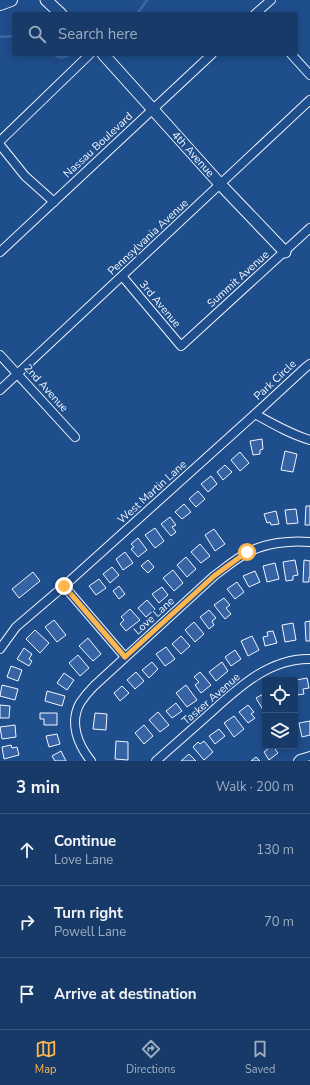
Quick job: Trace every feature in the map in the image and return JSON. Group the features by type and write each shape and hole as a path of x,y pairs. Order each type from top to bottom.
{"main road":[{"path":"0,4 11,0"}],"street":[{"path":"46,0 59,12"},
{"path":"257,12 271,0"},
{"path":"0,141 88,56"},
{"name":"4th Avenue","path":"105,56 220,184 285,252"},
{"name":"Nassau Boulevard","path":"0,252 210,56"},
{"path":"293,56 310,75"},
{"name":"Pennsylvania Avenue","path":"0,390 310,100"},
{"path":"0,145 25,176 54,202"},
{"name":"Summit Avenue","path":"181,346 310,228"},
{"name":"3rd Avenue","path":"122,276 181,346"},
{"name":"2nd Avenue","path":"0,355 75,436"},
{"name":"Park Circle","path":"255,414 310,364"},
{"path":"255,414 299,437 310,440"},
{"name":"West Martin Lane","path":"0,649 16,627 64,586 255,414"},
{"name":"Love Lane","path":"91,761 81,748 77,739 75,717 83,699 94,686 214,576 247,552 270,544 289,541 310,542"},
{"path":"64,586 125,657"},
{"name":"Tasker Avenue","path":"156,761 243,684 274,666 310,659"},
{"path":"298,761 310,756"}],"building":[{"path":"262,439 263,449 260,450 260,454 253,455 250,441"},
{"path":"285,451 297,454 293,472 281,470"},
{"path":"240,452 249,463 240,471 231,460"},
{"path":"225,465 232,472 223,480 217,472"},
{"path":"211,476 217,484 208,492 201,484"},
{"path":"198,491 205,499 196,507 189,499"},
{"path":"184,504 191,512 182,519 175,512"},
{"path":"306,506 310,506 310,525 305,525"},
{"path":"296,509 298,523 287,524 285,510"},
{"path":"276,511 279,524 271,525 270,522 267,523 264,514"},
{"path":"170,517 176,525 172,527 176,532 171,536 161,524"},
{"path":"155,528 164,541 155,548 145,535"},
{"path":"214,529 225,544 215,551 205,535"},
{"path":"138,538 147,550 138,557 131,549 134,547 131,544"},
{"path":"200,544 210,556 201,563 191,552"},
{"path":"125,552 133,563 123,570 116,559"},
{"path":"186,557 196,569 187,577 177,565"},
{"path":"148,560 154,567 148,573 141,566"},
{"path":"295,560 298,575 293,576 293,580 286,581 283,562"},
{"path":"304,560 310,561 309,582 303,582"},
{"path":"275,563 279,579 267,582 263,566"},
{"path":"112,567 119,575 110,583 103,574"},
{"path":"173,570 183,583 174,591 163,578"},
{"path":"255,571 260,582 249,587 243,576"},
{"path":"33,572 40,581 19,598 12,589"},
{"path":"99,579 106,588 96,595 89,586"},
{"path":"237,582 244,592 235,599 227,589"},
{"path":"119,586 125,594 119,599 113,591"},
{"path":"162,587 168,595 159,603 152,594"},
{"path":"224,598 230,605 226,608 231,614 225,619 214,605"},
{"path":"147,600 155,609 146,617 138,608"},
{"path":"130,609 140,620 126,631 120,624 124,620 121,617"},
{"path":"209,610 216,618 212,621 214,625 209,629 200,617"},
{"path":"54,620 66,635 57,642 45,627"},
{"path":"310,621 310,641 306,641 305,622"},
{"path":"194,622 204,634 195,642 185,630"},
{"path":"293,623 296,640 285,642 282,625"},
{"path":"35,630 49,643 40,653 26,639"},
{"path":"273,631 277,643 265,646 263,637 268,636 267,632"},
{"path":"181,636 190,646 181,654 172,644"},
{"path":"252,636 259,650 248,656 241,641"},
{"path":"88,638 101,654 93,661 79,646"},
{"path":"166,647 175,659 165,666 156,654"},
{"path":"24,648 32,654 29,659 32,661 29,666 17,659"},
{"path":"235,650 241,659 231,666 225,657"},
{"path":"78,655 89,668 80,676 69,663"},
{"path":"152,662 158,669 149,678 142,670"},
{"path":"222,662 228,671 216,681 209,672"},
{"path":"11,666 22,670 18,681 7,677"},
{"path":"136,672 144,681 135,689 127,680"},
{"path":"200,672 211,685 201,693 195,685 199,682 194,677"},
{"path":"64,673 74,680 67,690 57,683"},
{"path":"307,678 309,688 303,689 304,694 298,695 298,680"},
{"path":"2,685 18,689 15,700 0,696"},
{"path":"186,685 197,700 187,707 176,693"},
{"path":"122,686 129,693 120,701 114,693"},
{"path":"47,691 65,696 62,706 45,701"},
{"path":"262,695 262,708 256,698"},
{"path":"176,703 182,711 172,718 166,711"},
{"path":"0,705 10,706 9,718 0,718"},
{"path":"248,705 254,712 251,714 255,718 248,723 239,712"},
{"path":"158,712 169,725 160,732 149,720"},
{"path":"40,713 57,713 57,725 44,725 44,719 40,719"},
{"path":"95,713 107,714 106,730 93,729"},
{"path":"234,716 244,729 234,737 224,723"},
{"path":"310,721 310,735 302,737 299,723"},
{"path":"15,725 16,737 2,739 0,727"},
{"path":"144,725 153,736 144,744 135,733"},
{"path":"219,729 225,736 215,744 209,736"},
{"path":"57,734 60,744 49,747 46,736"},
{"path":"116,741 128,742 128,760 115,759"},
{"path":"204,741 213,752 204,760 193,747 198,742 200,744"},
{"path":"11,745 12,748 17,747 19,755 4,759 2,747"},
{"path":"268,749 275,749 278,753 269,760 264,752"},
{"path":"61,751 66,761 55,761 52,756"},
{"path":"189,754 196,761 181,761"},
{"path":"256,757 260,761 251,761"}],"waterway":[{"path":"138,12 147,0"},
{"path":"0,37 12,36"},
{"path":"56,56 66,56"}],"route":[{"path":"64,586 125,657 214,576 247,552"}]}
